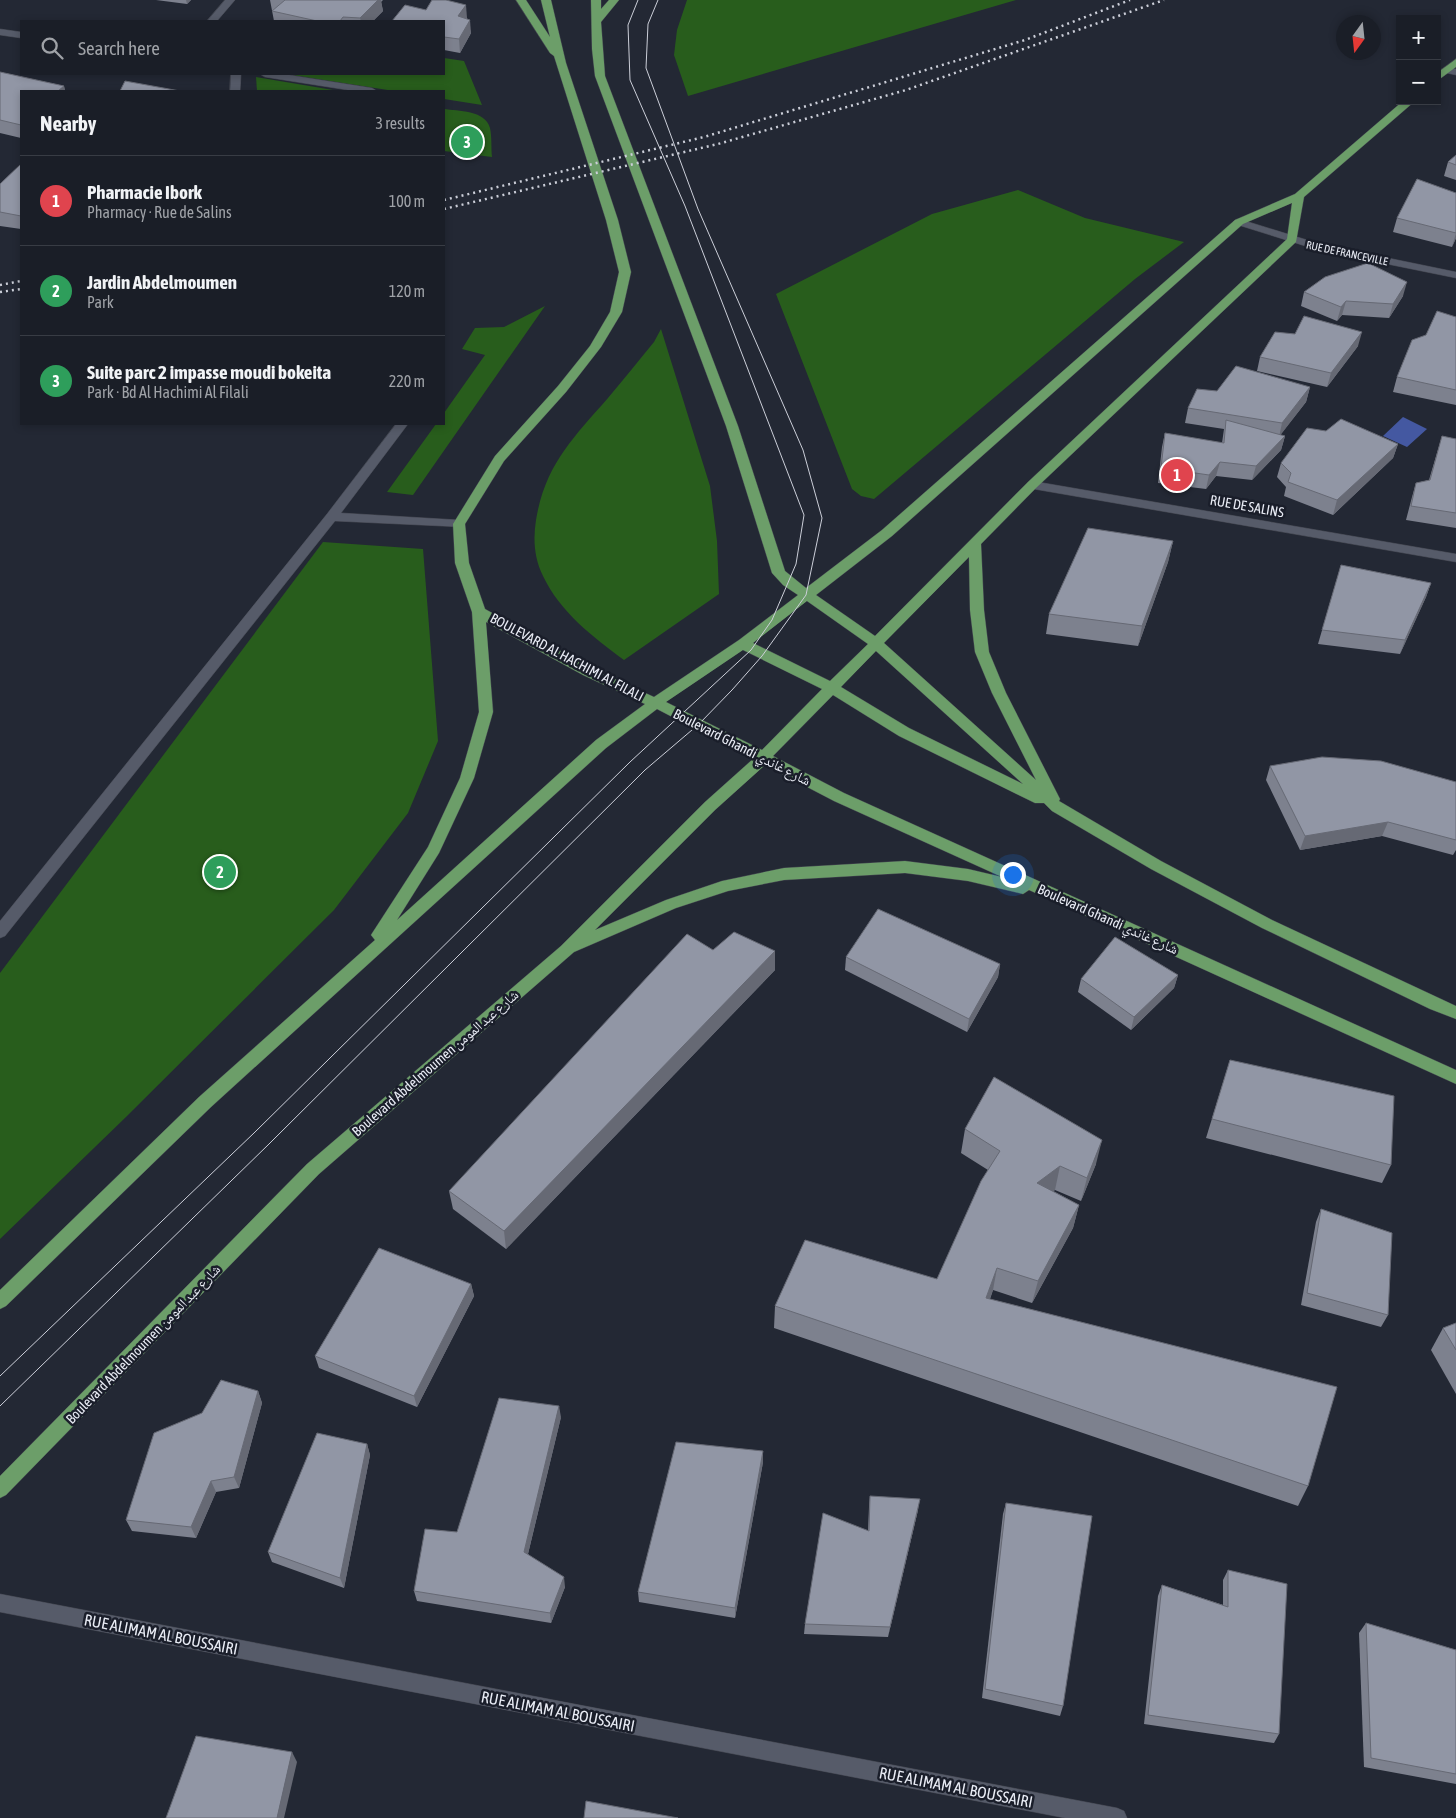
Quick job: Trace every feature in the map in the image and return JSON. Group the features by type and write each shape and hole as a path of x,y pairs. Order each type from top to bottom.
{"main road":[{"path":"521,0 561,62"},
{"path":"369,951 434,849 467,778 486,712 479,612 462,563 459,524 499,459 562,389 596,347 616,312 625,272 612,220 561,62 546,0"},
{"path":"596,0 597,49 600,76 732,426 779,573 806,595 875,642 1057,807"},
{"path":"596,22 614,0"},
{"path":"1451,71 1456,62"},
{"path":"0,1301 205,1102 369,951 601,744 655,703 744,643 887,533 1239,222 1299,196 1405,105"},
{"path":"1292,240 1299,196"},
{"name":"Boulevard Abdelmoumen شارع عبد المومن","path":"0,1489 313,1169 566,950 710,806 763,758 875,642 1032,485 1292,240"},
{"path":"975,544 977,610 982,652 999,694 1057,807"},
{"name":"BOULEVARD AL HACHIMI AL FILALI","path":"479,612 588,672 655,703"},
{"path":"744,643 751,650 832,688 904,732 1057,807 1156,865 1267,924 1435,1005 1456,1013"},
{"name":"Boulevard Ghandi شارع غاندي","path":"655,703 839,796 1456,1077"},
{"path":"566,950 671,904 727,885 784,874 906,867 968,875 1056,895"}],"street":[{"path":"213,20 230,0"},
{"path":"0,32 20,35"},
{"path":"235,90 236,75"},
{"path":"271,75 366,90"},
{"name":"RUE DE FRANCEVILLE","path":"1239,222 1292,240 1456,275"},
{"path":"0,932 332,516 401,425"},
{"name":"RUE DE SALINS","path":"1032,485 1456,558"},
{"path":"332,516 459,524"},
{"name":"RUE ALIMAM AL BOUSSAIRI","path":"0,1603 1116,1818"}],"green space":[{"path":"687,0 1016,0 688,96 674,55 677,30"},
{"path":"445,58 464,61 482,105 445,99 445,90 388,90 291,75 445,75"},
{"path":"256,77 333,90 257,90"},
{"path":"445,109 470,112 487,122 491,131 492,157 445,151"},
{"path":"1018,190 1085,218 1184,242 1135,279 874,499 861,496 852,489 776,294 932,214"},
{"path":"545,306 413,495 387,492 435,425 445,425 445,412 485,355 462,349 475,328 504,327"},
{"path":"661,329 710,486 717,541 719,594 624,660 578,623 558,601 543,576 538,562 535,548 535,527 546,483 562,453 654,342"},
{"path":"323,542 423,549 438,741 408,813 334,910 126,1117 0,1239 0,973"}],"water":[{"path":"1403,417 1427,429 1407,447 1383,436"}],"building":[{"path":"285,0 378,0 360,18 343,17 341,20 312,20 272,11"},
{"path":"432,0 446,0 466,5 458,16 470,20 459,39 445,37 445,20 393,20 405,5 426,10"},
{"path":"0,72 64,86 59,90 20,90 20,125 0,120"},
{"path":"125,81 174,90 120,90"},
{"path":"1456,155 1456,165 1448,162"},
{"path":"20,165 20,216 0,212 0,184"},
{"path":"1417,179 1456,193 1456,233 1397,218"},
{"path":"1368,263 1407,282 1393,304 1346,301 1341,307 1304,292 1325,277"},
{"path":"1437,311 1456,317 1456,390 1397,377 1412,340 1426,335"},
{"path":"1304,316 1362,332 1331,373 1260,357 1275,332 1295,334"},
{"path":"1236,366 1310,387 1282,423 1188,408 1197,389 1217,391"},
{"path":"1341,419 1398,444 1337,500 1288,482 1291,473 1281,463 1307,428 1326,431"},
{"path":"1226,420 1285,436 1256,466 1220,462 1209,475 1161,468 1165,433 1224,443"},
{"path":"1442,436 1456,439 1456,513 1411,506 1416,483 1430,480"},
{"path":"1088,528 1173,541 1142,626 1049,614"},
{"path":"1341,565 1431,583 1405,640 1322,630"},
{"path":"1322,757 1381,761 1456,782 1456,840 1388,822 1305,836 1270,766"},
{"path":"878,909 1000,964 969,1019 846,957"},
{"path":"734,932 775,951 504,1231 449,1191 687,934 713,950"},
{"path":"1115,937 1178,975 1134,1017 1081,979"},
{"path":"1230,1060 1394,1096 1391,1165 1212,1119"},
{"path":"994,1077 1102,1140 1087,1178 1060,1166 1037,1183 1079,1205 1038,1281 997,1268 986,1298 1337,1387 1308,1486 775,1306 805,1240 937,1279 981,1181 1000,1151 965,1129"},
{"path":"1321,1209 1392,1233 1388,1315 1307,1293"},
{"path":"379,1248 471,1284 414,1396 315,1356"},
{"path":"1456,1323 1456,1350 1443,1328"},
{"path":"221,1380 258,1391 234,1477 211,1481 191,1527 126,1520 154,1433 202,1413"},
{"path":"499,1398 559,1406 524,1552 564,1577 550,1613 414,1591 425,1529 457,1532"},
{"path":"317,1433 367,1444 340,1578 268,1552"},
{"path":"676,1442 763,1451 735,1608 638,1592"},
{"path":"870,1496 920,1499 890,1627 805,1624 823,1513 869,1531"},
{"path":"1006,1503 1092,1516 1063,1706 985,1689"},
{"path":"1228,1570 1287,1584 1279,1734 1148,1715 1162,1585 1228,1607"},
{"path":"1366,1623 1456,1650 1456,1774 1371,1758"},
{"path":"196,1736 292,1752 277,1818 166,1818"},
{"path":"586,1801 678,1818 584,1818"}],"tram line":[{"path":"0,1376 254,1133 630,762 751,650 772,620 796,564 804,515 685,206 630,80 628,25 638,0"},
{"path":"0,1406 269,1144 645,770 699,724 762,656 806,595 822,518 803,450 698,209 646,68 648,24 658,0"}],"railway":[{"path":"445,200 704,137 1025,40 1130,0"},
{"path":"445,209 718,144 906,90 1164,0"},
{"path":"0,285 20,281"},
{"path":"0,292 20,289"}],"place":[{"name":"Suite parc 2 impasse moudi bokeita","path":"467,142"},
{"name":"Pharmacie Ibork","path":"1177,475"},
{"name":"Jardin Abdelmoumen","path":"220,872"}]}
